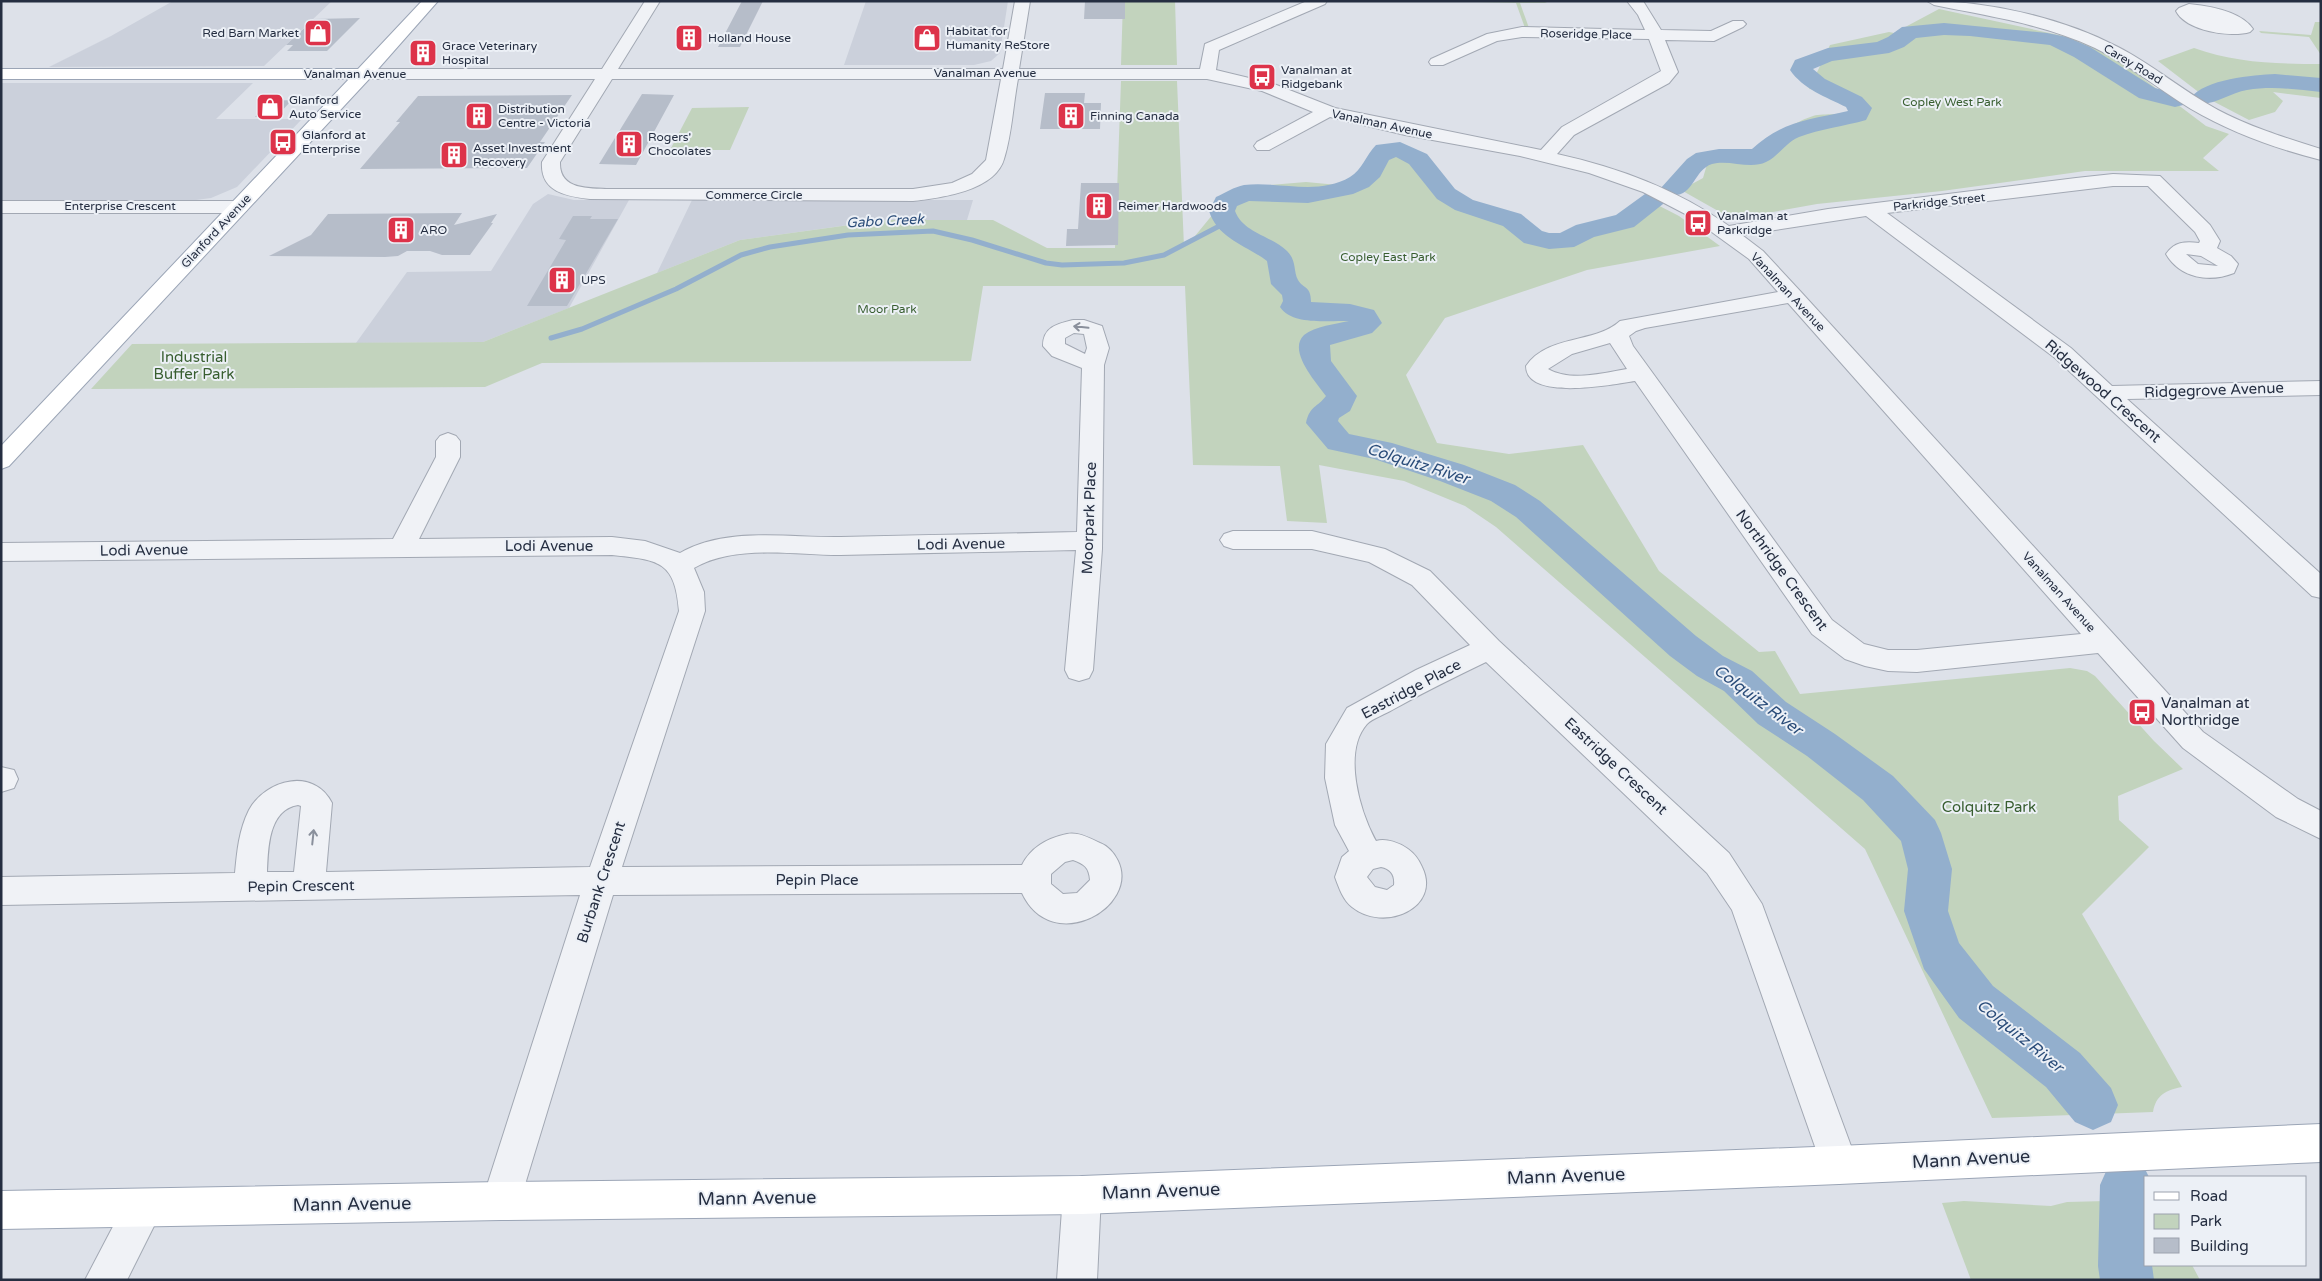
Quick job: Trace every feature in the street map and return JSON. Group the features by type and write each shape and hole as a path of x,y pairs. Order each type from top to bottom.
{"main road":[{"name":"Glanford Avenue","path":"1,461 365,74 431,1"},
{"name":"Vanalman Avenue","path":"1,74 365,74"},
{"name":"Mann Avenue","path":"1,1210 501,1201 1082,1194 1839,1165 2321,1143"}],"street":[{"name":"Commerce Circle","path":"653,1 551,162 549,171 552,180 561,187 573,191 609,195 913,195 948,190 980,178 995,161 1023,1"},
{"path":"1207,74 1211,47 1320,1"},
{"path":"1546,155 1568,131 1663,79 1670,72 1655,35 1634,1"},
{"name":"Carey Road","path":"1934,1 2013,17 2068,32 2100,44 2131,60 2196,105 2226,121 2321,155"},
{"path":"2013,17 2018,9 2018,1"},
{"name":"Roseridge Place","path":"1438,62 1493,37 1522,32 1714,36 1738,24"},
{"name":"Vanalman Avenue","path":"365,74 1207,74 1261,84 1327,112 1410,131 1546,155 1634,181 1678,202 1727,232 1756,256 2193,740 2287,808 2321,826"},
{"path":"1264,146 1327,112"},
{"name":"Parkridge Street","path":"1727,232 1870,210 2112,180 2153,180 2203,230 2210,240 2206,250"},
{"name":"Enterprise Crescent","path":"1,207 239,207"},
{"name":"Ridgewood Crescent","path":"1870,210 2063,353 2321,589"},
{"path":"1641,373 1573,382 1556,382 1544,378 1537,372 1537,366 1546,357 1587,342 1618,335 1628,326 1642,322 1767,299 1794,296"},
{"name":"Northridge Crescent","path":"1618,335 1622,346 1822,627 1842,646 1863,656 1886,662 1917,661 2104,642"},
{"name":"Moorpark Place","path":"1079,670 1089,541 1093,365"},
{"name":"Ridgegrove Avenue","path":"2108,393 2321,388"},
{"path":"402,547 448,457 448,441"},
{"name":"Eastridge Crescent","path":"1233,540 1312,540 1376,555 1421,578 1488,648 1718,863 1746,904 1839,1165"},
{"name":"Lodi Avenue","path":"1,552 612,546 645,549 665,555 679,565 700,554 721,547 744,545 821,546 1089,541"},
{"name":"Burbank Crescent","path":"501,1201 601,880 692,611 692,589 679,565"},
{"name":"Eastridge Place","path":"1366,855 1351,825 1340,778 1341,744 1357,716 1426,678 1488,648"},
{"path":"249,887 258,819 272,802 295,793 305,793 313,796 317,802 308,886"},
{"name":"Pepin Place","path":"601,880 1034,879"},
{"name":"Pepin Crescent","path":"1,892 601,880"},
{"path":"1077,1280 1082,1194"},
{"path":"105,1280 144,1208"}],"shaded area":[{"path":"173,1 332,1 264,66 49,67 111,36"},
{"path":"866,1 1008,1 1000,53 991,61 974,65 844,65"},
{"path":"1,83 253,83 216,119 302,119 237,187 211,198 196,200 1,201"},
{"path":"548,194 574,200 629,200 569,308 483,342 356,343 407,272 491,271 533,204"},
{"path":"692,200 973,200 967,220 885,220 740,240 657,273"}],"green space":[{"path":"1123,1 1175,1 1177,65 1121,65"},
{"path":"1438,1 1543,1 1547,3 1520,3 1529,28 1525,28 1516,3"},
{"name":"Copley West Park","path":"1939,9 2068,37 2116,58 2206,126 2229,134 2203,158 2219,171 2085,171 1942,191 1817,204 1739,218 1727,216 1681,190 1703,178 1708,161 1714,159 1747,161 1759,159 1766,148 1766,143 1794,124 1813,116 1839,114 1854,108 1851,103 1840,96 1809,89 1830,45 1889,32 1894,33"},
{"path":"2315,22 2321,22 2321,55 2309,37 2261,33 2259,31 2311,35"},
{"path":"2194,48 2241,60 2321,64 2321,98 2273,92 2283,101 2275,112 2249,120 2205,97 2158,61"},
{"path":"1121,81 1177,81 1184,247 1194,240 1195,236 1218,208 1223,196 1257,186 1306,182 1338,185 1356,176 1379,156 1388,154 1413,158 1424,168 1433,186 1452,202 1481,214 1501,219 1527,235 1541,238 1558,237 1578,229 1612,224 1644,198 1679,216 1720,246 1587,270 1445,318 1406,375 1437,443 1509,454 1583,445 1659,571 1759,652 1775,651 1800,694 2070,668 2087,671 2095,676 2154,741 2183,769 2118,796 2119,820 2149,847 2082,914 2182,1087 2171,1090 2159,1097 2153,1112 1992,1118 1865,849 1496,527 1465,506 1404,481 1319,465 1327,523 1287,521 1280,466 1193,465 1185,286 983,286 971,361 542,363 485,387 91,389 132,344 483,342 740,240 886,220 993,220 1047,248 1115,248"},
{"path":"749,107 730,150 670,150 692,108"},
{"path":"2144,1200 2144,1266 2193,1266 2200,1280 1971,1280 1942,1203 1964,1201 2051,1206 2067,1202"}],"building":[{"path":"742,1 763,1 740,47 718,47"},
{"path":"1085,1 1125,1 1125,19 1084,19"},
{"name":"Red Barn Market","path":"360,18 327,51 287,51 293,45 286,45 314,19"},
{"name":"Finning Canada","path":"1045,93 1085,93 1084,103 1101,103 1100,129 1040,129"},
{"name":"Rogers' Chocolates","path":"642,94 674,95 636,165 599,164"},
{"path":"572,95 540,142 545,142 527,168 360,169 400,122 396,122 418,96"},
{"path":"292,100 276,117 255,117 270,101"},
{"name":"Reimer Hardwoods","path":"1081,183 1119,183 1118,245 1066,246 1067,229 1078,229"},
{"name":"ARO","path":"462,213 454,225 497,214 491,223 493,223 470,255 442,255 430,251 407,251 398,256 385,257 269,256 311,235 328,214"},
{"name":"UPS","path":"573,216 592,216 590,219 618,219 567,306 527,306 566,240 559,239"}],"waterway":[{"name":"Colquitz River","path":"1673,189 1681,183 1700,161 1719,156 1758,157 1776,140 1791,132 1858,115 1860,108 1854,102 1817,84 1801,70 1803,65 1828,55 1881,48 1896,42 1910,32 1944,29 1970,30 2047,39"},
{"name":"Colquitz River","path":"2059,42 2082,52 2147,93 2175,100"},
{"name":"Colquitz River","path":"2203,98 2232,86 2260,81 2321,85"},
{"name":"Colquitz River","path":"1654,199 1625,221 1585,231 1565,241 1549,241 1533,237 1512,220 1464,205 1446,194 1418,159 1400,149 1385,150 1378,157 1371,172 1360,182 1344,189 1308,195 1245,193 1225,202 1222,211 1225,219 1232,227 1278,257 1282,266 1285,284 1295,291 1297,301 1294,307 1297,309 1350,313 1364,316 1367,323 1362,327 1327,335 1315,341 1316,362 1342,396 1339,404 1324,413 1322,423 1339,442 1381,450 1416,463 1452,473 1503,493 1528,509 1683,646 1710,666 1738,681 1772,713 1821,745 1878,788 1920,833 1930,869 1926,911 1940,954 1976,1002 2063,1070 2093,1105"},
{"name":"Gabo Creek","path":"551,338 582,329 676,289 741,255 770,247 848,235 933,231 972,240 1046,263 1062,265 1124,263 1164,255 1227,222"},
{"name":"Colquitz River","path":"2126,1185 2125,1266 2127,1280"}],"place":[{"name":"Red Barn Market","path":"318,33"},
{"name":"Holland House","path":"689,38"},
{"name":"Habitat for Humanity ReStore","path":"927,38"},
{"name":"Grace Veterinary Hospital","path":"423,53"},
{"name":"Vanalman at Ridgebank","path":"1262,77"},
{"name":"Glanford Auto Service","path":"270,107"},
{"name":"Distribution Centre - Victoria","path":"479,116"},
{"name":"Finning Canada","path":"1071,116"},
{"name":"Glanford at Enterprise","path":"283,142"},
{"name":"Rogers' Chocolates","path":"629,144"},
{"name":"Asset Investment Recovery","path":"454,155"},
{"name":"Reimer Hardwoods","path":"1099,206"},
{"name":"Vanalman at Parkridge","path":"1698,223"},
{"name":"ARO","path":"401,230"},
{"name":"UPS","path":"562,280"},
{"name":"Vanalman at Northridge","path":"2142,712"}],"park label":[{"name":"Copley East Park","path":"1388,257"},
{"name":"Moor Park","path":"887,309"},
{"name":"Industrial Buffer Park","path":"194,366"},
{"name":"Colquitz Park","path":"1989,807"}]}
